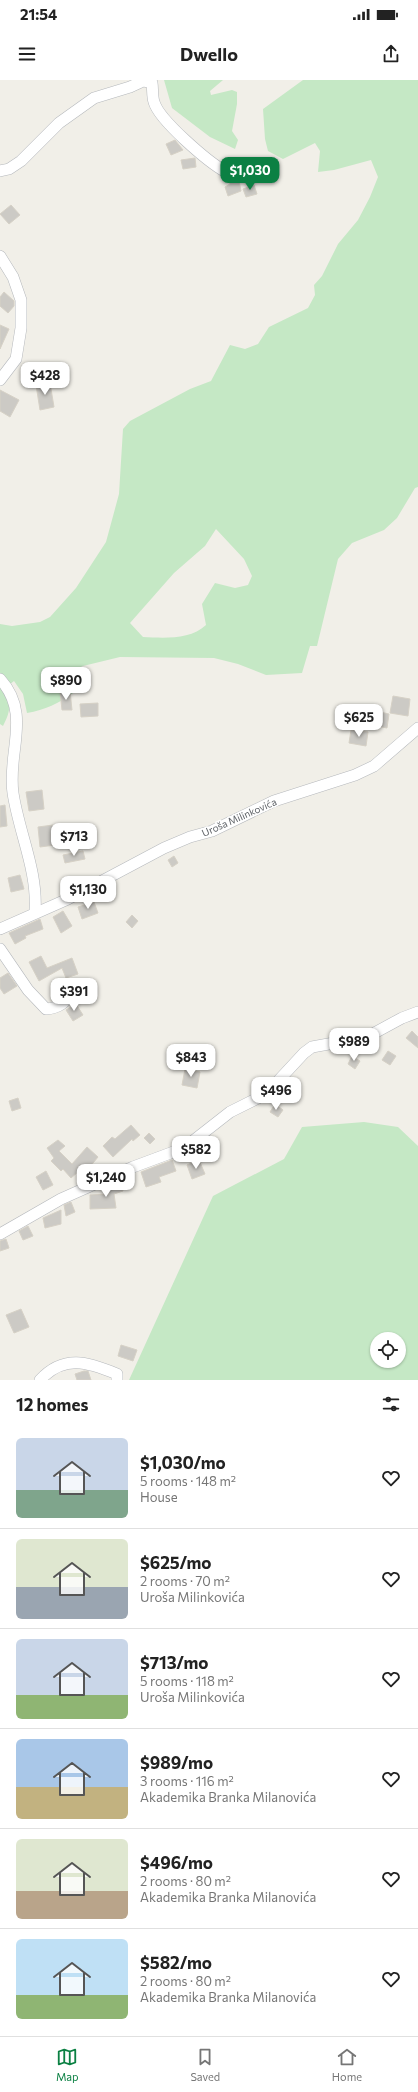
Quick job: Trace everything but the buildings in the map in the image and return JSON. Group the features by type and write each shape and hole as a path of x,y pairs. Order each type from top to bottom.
{"street":[{"path":"0,171 9,169 21,161 59,123 88,102 143,81 152,83 154,102 162,116 215,165 226,172"},
{"path":"0,256 13,277 21,300 20,334 16,359 0,380"},
{"path":"0,679 15,701 17,720 11,773 13,792 36,898 34,912"},
{"name":"Uroša Milinkovića","path":"0,929 34,912 68,899 164,848 190,837 212,831 274,801 349,777 374,766 418,728"},
{"path":"0,949 28,990 46,1009 64,1004 74,992"},
{"path":"0,1234 60,1199 133,1167 184,1148 230,1112 266,1094 304,1053 312,1047 368,1037 402,1018 418,1012"},
{"path":"40,1380 53,1369 68,1362 82,1363 102,1368 117,1374 117,1380"}],"green space":[{"path":"164,80 223,80 210,91 211,95 232,90 237,92 237,104 232,131 238,140 235,149 210,137 172,108"},
{"path":"303,80 418,80 418,487 415,488 397,518 384,530 352,543 338,559 317,646 310,646 302,673 266,675 238,664 214,658 120,657 83,666 68,673 62,681 73,693 52,706 34,712 27,713 23,694 14,681 5,688 9,703 9,711 3,726 0,724 0,624 12,626 40,622 50,617 76,588 106,542 119,494 123,429 130,421 190,389 211,381 230,345 245,349 258,344 269,327 308,308 315,295 314,285 322,276 338,244 358,220 370,197 378,177 371,160 334,170 318,172 320,151 315,143 283,159 268,151 265,139 263,109","holes":["216,529 244,559 252,576 248,585 235,588 215,583 202,604 206,625 200,630 185,636 159,638 143,637 130,623 174,573 205,546"]},
{"path":"364,1122 398,1127 418,1146 418,1380 129,1380 213,1196 284,1159 302,1127"}]}
